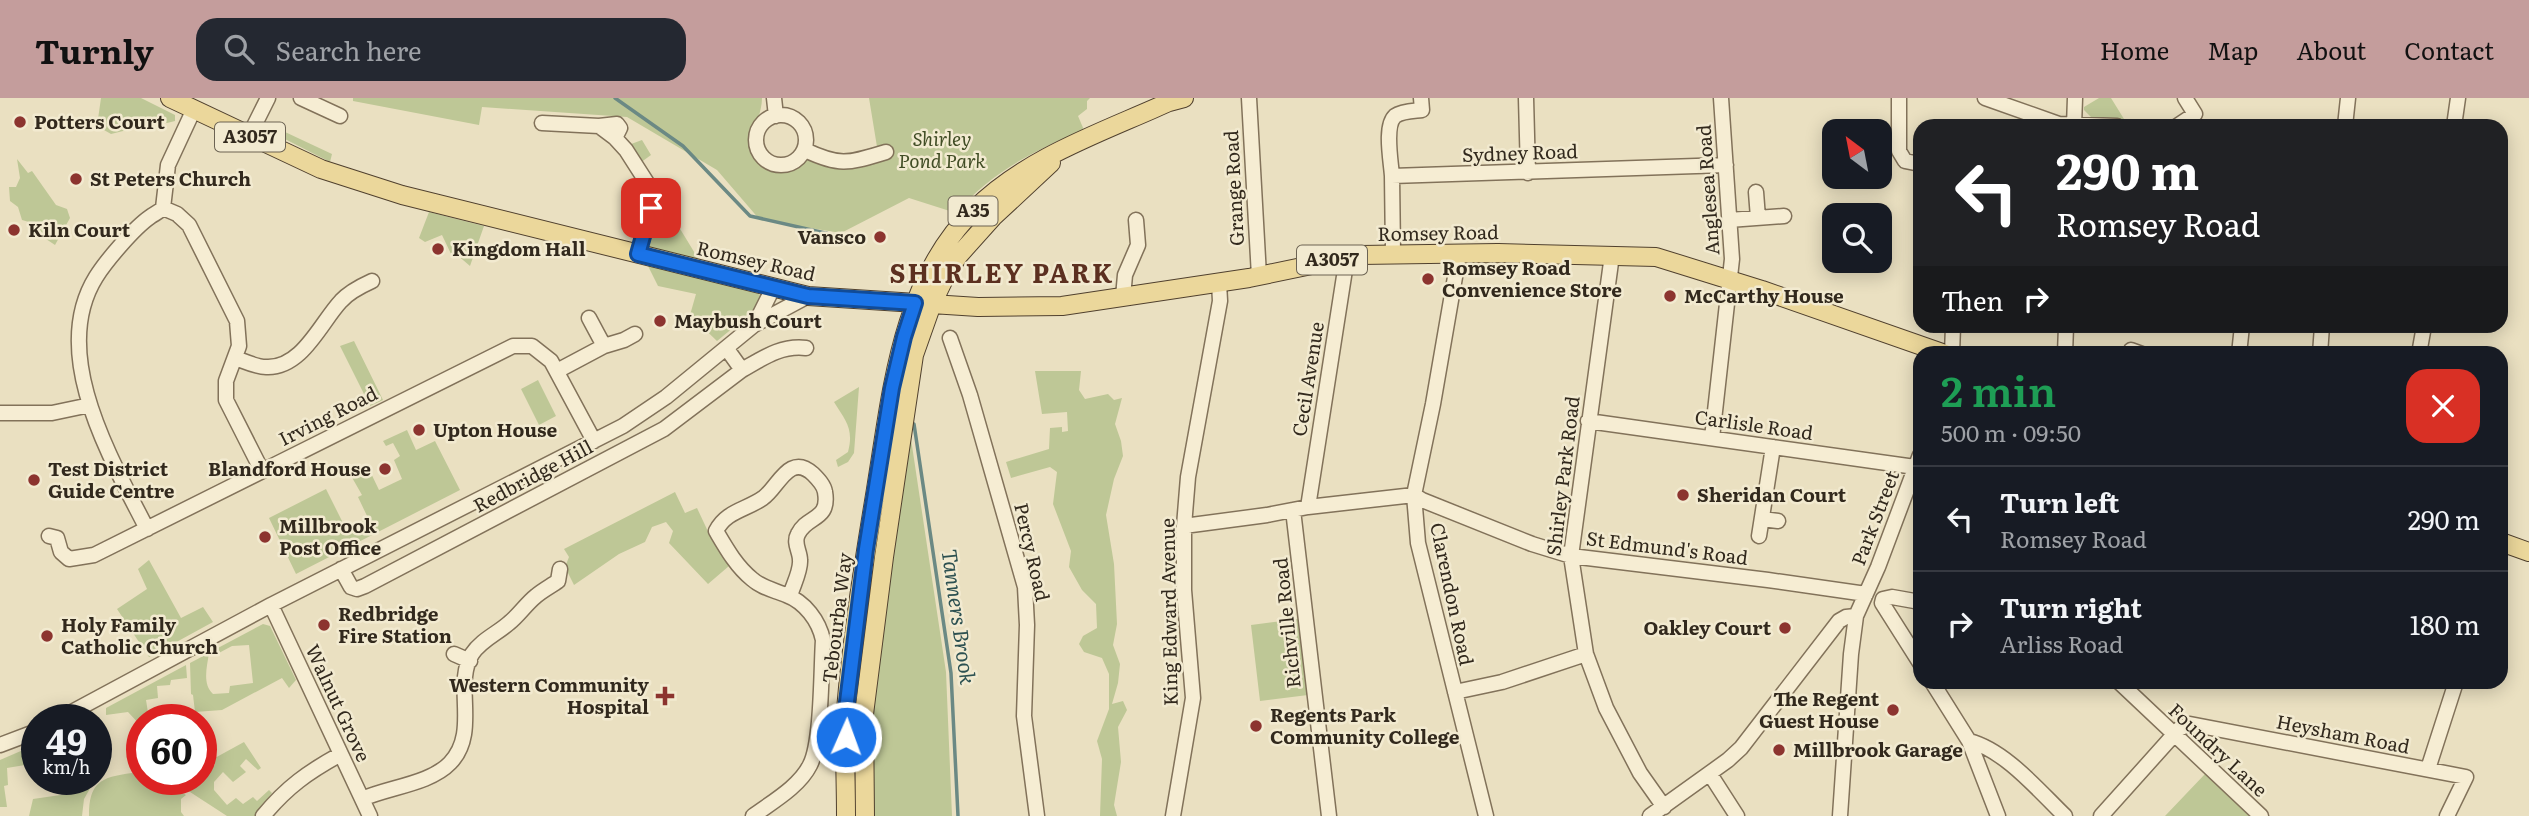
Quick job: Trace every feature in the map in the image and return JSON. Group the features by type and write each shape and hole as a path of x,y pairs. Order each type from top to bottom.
{"main road":[{"name":"Romsey Road","path":"170,98 321,169 402,195 808,296 923,304 1062,306 1219,282 1347,257 1393,253 1612,255 1671,260 1731,280"},
{"name":"A35","path":"923,304 973,238 1063,151 1169,102 1184,98"},
{"name":"A3057","path":"1731,280 1922,346"},
{"name":"Tebourba Way","path":"846,816 846,710 866,549 894,377 923,304"},
{"name":"Tebourba Way","path":"865,816 864,714 909,377 923,304"},
{"path":"2508,544 2529,552"}],"street":[{"path":"249,136 268,98"},
{"path":"301,98 340,116"},
{"path":"774,98 776,116"},
{"name":"Grange Road","path":"1249,98 1259,275"},
{"path":"1393,253 1388,127 1395,117 1422,110 1421,98"},
{"path":"1526,98 1528,173"},
{"name":"Anglesea Road","path":"1712,439 1732,260 1721,98"},
{"path":"1899,98 1899,151 1905,161 1913,163"},
{"path":"1985,98 2045,119"},
{"path":"2185,98 2195,114 2188,119"},
{"path":"2346,119 2348,98"},
{"path":"2455,119 2458,98"},
{"path":"2074,119 2075,100"},
{"path":"148,529 101,436 90,405 80,348 81,326 88,294 97,274 146,220 163,208 168,165 194,109"},
{"path":"776,116 789,117 801,125 805,133 805,150 797,160 781,166 762,158 756,145 758,130 768,118 776,116"},
{"path":"542,123 599,126 626,150 651,189 651,208 638,254"},
{"path":"805,150 833,162 843,163 886,152"},
{"name":"Sydney Road","path":"1392,176 1726,165"},
{"path":"1756,192 1758,218"},
{"path":"163,208 177,214 189,225 234,314 240,339 226,381 226,400 262,471"},
{"path":"1729,220 1784,216"},
{"path":"1123,297 1125,275 1138,245 1136,220"},
{"name":"Clarendon Road","path":"1459,254 1414,495 1418,543 1486,816"},
{"name":"Shirley Park Road","path":"1612,255 1571,556 1586,654 1606,708 1638,769 1664,807"},
{"name":"Cecil Avenue","path":"1301,508 1347,257"},
{"path":"235,358 263,367 288,360 313,339 342,299 372,281"},
{"name":"King Edward Avenue","path":"1173,816 1193,698 1184,590 1184,526 1188,477 1220,301 1219,282"},
{"name":"Redbridge Hill","path":"754,325 773,288"},
{"name":"Redbridge Hill","path":"87,704 271,605 645,413 754,325 808,296"},
{"path":"589,318 604,346"},
{"path":"557,371 604,346 635,334"},
{"name":"Percy Road","path":"947,343 970,395 1025,587 1027,625 1024,716 1037,816"},
{"name":"Irving Road","path":"49,536 57,538 65,557 74,559 94,555 507,348 526,345 538,349 551,360 594,441"},
{"name":"Redbridge Hill","path":"341,569 351,587 357,589 365,586 664,429 742,370 778,349 793,346 806,348"},
{"path":"727,349 742,370"},
{"path":"0,413 52,413 90,405"},
{"name":"Carlisle Road","path":"1588,421 1773,447 1913,461"},
{"path":"1759,537 1773,447"},
{"path":"753,816 810,767 816,742 823,640 809,611 790,596 771,591 752,580 716,531 730,514 762,499 770,493 784,473 800,467 808,470 822,485 826,503 820,515 801,529 797,536 800,564 790,596"},
{"name":"Park Street","path":"1840,816 1850,654 1856,616 1913,474"},
{"path":"1184,526 1301,508 1414,495"},
{"name":"St Edmund's Road","path":"1414,495 1532,544 1571,556 1866,594"},
{"name":"Richville Road","path":"1301,508 1329,816"},
{"path":"1762,519 1778,521"},
{"path":"362,799 418,782 450,763 459,750 464,733 466,679 472,654 537,595 558,582 560,569"},
{"path":"1913,601 1892,597 1883,599 1883,607 1913,652"},
{"name":"Walnut Grove","path":"271,605 370,816"},
{"path":"1650,816 1710,774 1741,748 1839,621 1856,616"},
{"path":"454,654 470,661"},
{"path":"1455,692 1502,682 1586,654"},
{"path":"1936,689 1969,741 1998,816"},
{"name":"Foundry Lane","path":"2126,689 2261,816"},
{"path":"2428,769 2454,689"},
{"name":"Heysham Road","path":"2174,735 2182,726 2190,724 2466,777 2447,816"},
{"path":"2101,816 2174,735"},
{"path":"0,745 21,737"},
{"path":"1969,741 1985,745 2065,816"},
{"path":"263,816 284,791 310,771 341,754"},
{"path":"1710,774 1737,816"}],"green space":[{"path":"101,98 141,98 175,115 175,121 167,123 152,117 147,125 111,134 97,126"},
{"name":"Shirley Pond Park","path":"353,98 762,98 754,147 763,161 773,167 784,168 810,159 832,168 855,166 879,159 869,98 1090,98 1087,101 1087,109 1078,116 1084,130 1048,146 999,174 956,213 909,198 841,233 760,220 717,170 627,117 482,107 479,125 353,101"},
{"path":"2099,98 2111,98 2124,119 2091,117 2084,107"},
{"path":"268,124 332,154 330,162 271,132"},
{"path":"642,140 651,155 640,163 699,260 640,245 651,189 623,147"},
{"path":"17,159 28,173 32,171 56,205 67,209 70,218 55,245 43,237 36,224 22,220 18,207 10,201 9,187 16,187 20,178"},
{"path":"429,212 484,226 470,266 456,254 452,256 442,235 425,242 419,238"},
{"path":"648,266 755,291 762,297 761,305 717,341 690,315 696,294 658,286"},
{"path":"354,341 383,400 370,406 340,346"},
{"path":"1035,371 1081,371 1079,390 1085,399 1108,394 1114,400 1122,398 1115,424 1123,456 1114,479 1106,515 1114,564 1117,624 1113,645 1120,664 1112,704 1123,701 1127,710 1118,727 1121,762 1114,805 1117,816 1100,816 1102,759 1097,741 1109,709 1109,674 1102,658 1084,652 1079,644 1083,636 1097,628 1096,604 1082,590 1069,567 1071,551 1053,504 1057,472 1050,467 1011,478 1006,462 1049,449 1050,428 1062,427 1062,432 1068,431 1067,412 1042,414"},
{"path":"538,380 556,416 539,425 521,389"},
{"path":"859,387 854,453 848,462 838,467 836,460 848,452 850,437 848,426 834,402"},
{"path":"908,419 946,672 952,816 873,816 870,715"},
{"path":"407,430 416,450 435,441 460,490 296,574 269,518 326,489 346,529 368,518 358,497 362,495 350,474 367,465 379,490 402,479 394,460 400,456 393,443 386,446 383,441"},
{"path":"675,492 685,513 697,508 712,540 729,566 708,584 669,543 673,531 666,522 652,527 645,542 619,554 574,585 565,567 569,557 564,549"},
{"path":"149,560 181,618 203,607 213,622 149,657 117,609 147,589 138,569"},
{"path":"1298,619 1308,695 1260,701 1251,625"},
{"path":"263,624 270,626 296,680 289,688 282,678 222,710 217,710 217,704 194,704 190,663 209,653 206,680 213,694 229,693 230,686 253,683 249,645 232,646 217,654 216,649"},
{"path":"186,665 187,678 171,680 170,685 157,686 158,698 146,700 147,704 126,704 126,712 112,714 112,705"},
{"path":"244,742 261,768 258,770 246,759 240,766 246,772 233,782 223,772 217,779 217,757"},
{"path":"21,751 21,766 7,768 8,785 4,786 7,807 0,807 0,760"},
{"path":"126,774 126,795 186,795 181,799 181,812 184,816 89,816 91,795 112,795 112,777"},
{"path":"2205,774 2249,816 2165,816"},
{"path":"269,790 272,793 255,816 227,816 195,795 217,793 227,805 236,798 243,804 253,797 257,801"},
{"path":"86,795 82,816 29,816 33,799"}],"waterway":[{"name":"Tanners Brook","path":"615,98 683,146 750,216 834,235"},
{"name":"Tanners Brook","path":"914,424 951,673 958,816"}],"place":[{"name":"Potters Court","path":"20,122"},
{"name":"St Peters Church","path":"76,179"},
{"name":"Kiln Court","path":"14,230"},
{"name":"Vansco","path":"880,237"},
{"name":"Kingdom Hall","path":"438,249"},
{"name":"Romsey Road Convenience Store","path":"1428,279"},
{"name":"McCarthy House","path":"1670,296"},
{"name":"Maybush Court","path":"660,321"},
{"name":"Upton House","path":"419,430"},
{"name":"Blandford House","path":"385,469"},
{"name":"Test District Guide Centre","path":"34,480"},
{"name":"Sheridan Court","path":"1683,495"},
{"name":"Millbrook Post Office","path":"265,537"},
{"name":"Redbridge Fire Station","path":"324,625"},
{"name":"Oakley Court","path":"1785,628"},
{"name":"Holy Family Catholic Church","path":"47,636"},
{"name":"Western Community Hospital","path":"665,696"},
{"name":"The Regent Guest House","path":"1893,710"},
{"name":"Regents Park Community College","path":"1256,726"},
{"name":"Millbrook Garage","path":"1779,750"}],"district":[{"name":"SHIRLEY PARK","path":"1002,274"}],"route":[{"path":"651,208 638,254 808,296 915,303 894,377 866,549 846,710 846,737"}]}
